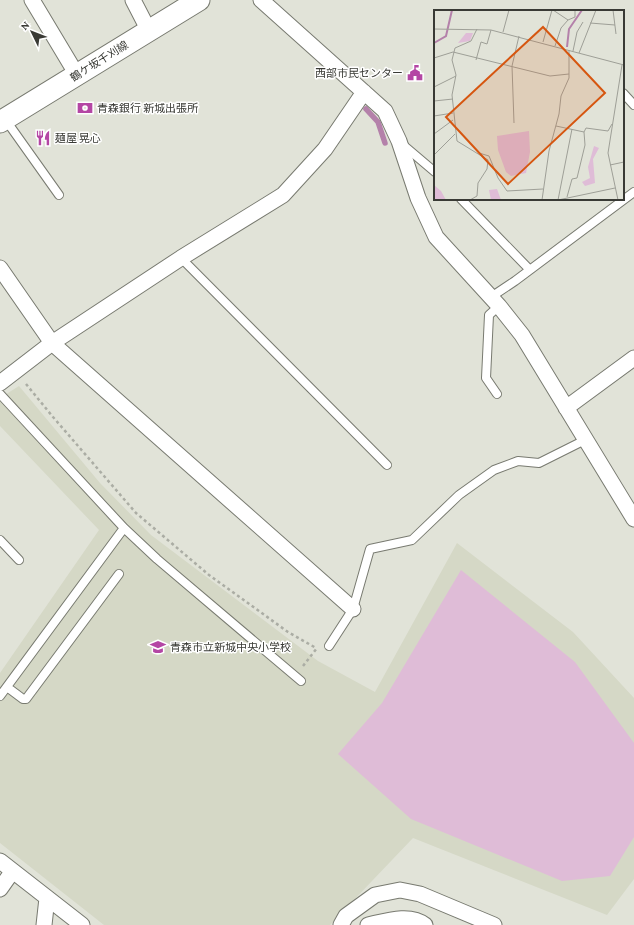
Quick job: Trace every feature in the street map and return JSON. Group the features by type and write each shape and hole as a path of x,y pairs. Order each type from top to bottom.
{"main road":[{"name":"鶴ケ坂千刈線","path":"3,121 199,0"}],"street":[{"path":"32,0 77,75"},
{"path":"133,0 149,31"},
{"path":"261,0 385,111 398,141 418,198 436,237 495,301 522,335 634,520"},
{"path":"0,383 52,343 181,258 283,195 325,149 364,92"},
{"path":"0,268 52,343 353,610"},
{"path":"566,408 634,358"},
{"path":"0,861 12,872 82,925"},
{"path":"0,889 12,872"},
{"path":"341,925 346,916 375,895 400,890 420,894 494,925"},
{"path":"44,925 47,898"},
{"path":"368,925 418,920 425,925"}],"lane":[{"path":"624,94 634,105"},
{"path":"3,121 59,195"},
{"path":"398,141 426,162 434,171"},
{"path":"624,200 634,192"},
{"path":"462,200 530,270"},
{"path":"497,394 486,378 489,315 495,301 530,270 623,200"},
{"path":"181,258 386,466"},
{"path":"0,394 124,528 157,559 298,679"},
{"path":"330,646 353,610 370,549 412,540 459,495 494,470 518,460 539,463 585,440"},
{"path":"0,696 124,528"},
{"path":"0,540 18,560"},
{"path":"7,687 23,699 26,698 119,574"}],"path":[{"path":"16,371 53,417 136,513 209,575 288,632 317,648 330,646"},
{"path":"298,679 317,648"}],"shaded area":[{"name":"青森市立新城中央小学校","path":"19,386 100,483 151,535 318,661 375,692 457,543 573,632 634,698 634,879 607,915 413,838 330,925 104,925 0,843 0,673 99,530 0,426 0,398"},
{"path":"461,570 575,662 634,743 634,837 610,876 562,881 411,819 338,754 382,703"}],"waterway":[{"path":"366,109 378,122 385,143"}],"place":[{"name":"西部市民センター","path":"415,73"},
{"name":"青森銀行 新城出張所","path":"85,108"},
{"name":"麺屋 晃心","path":"43,138"},
{"name":"青森市立新城中央小学校","path":"158,647"}]}
